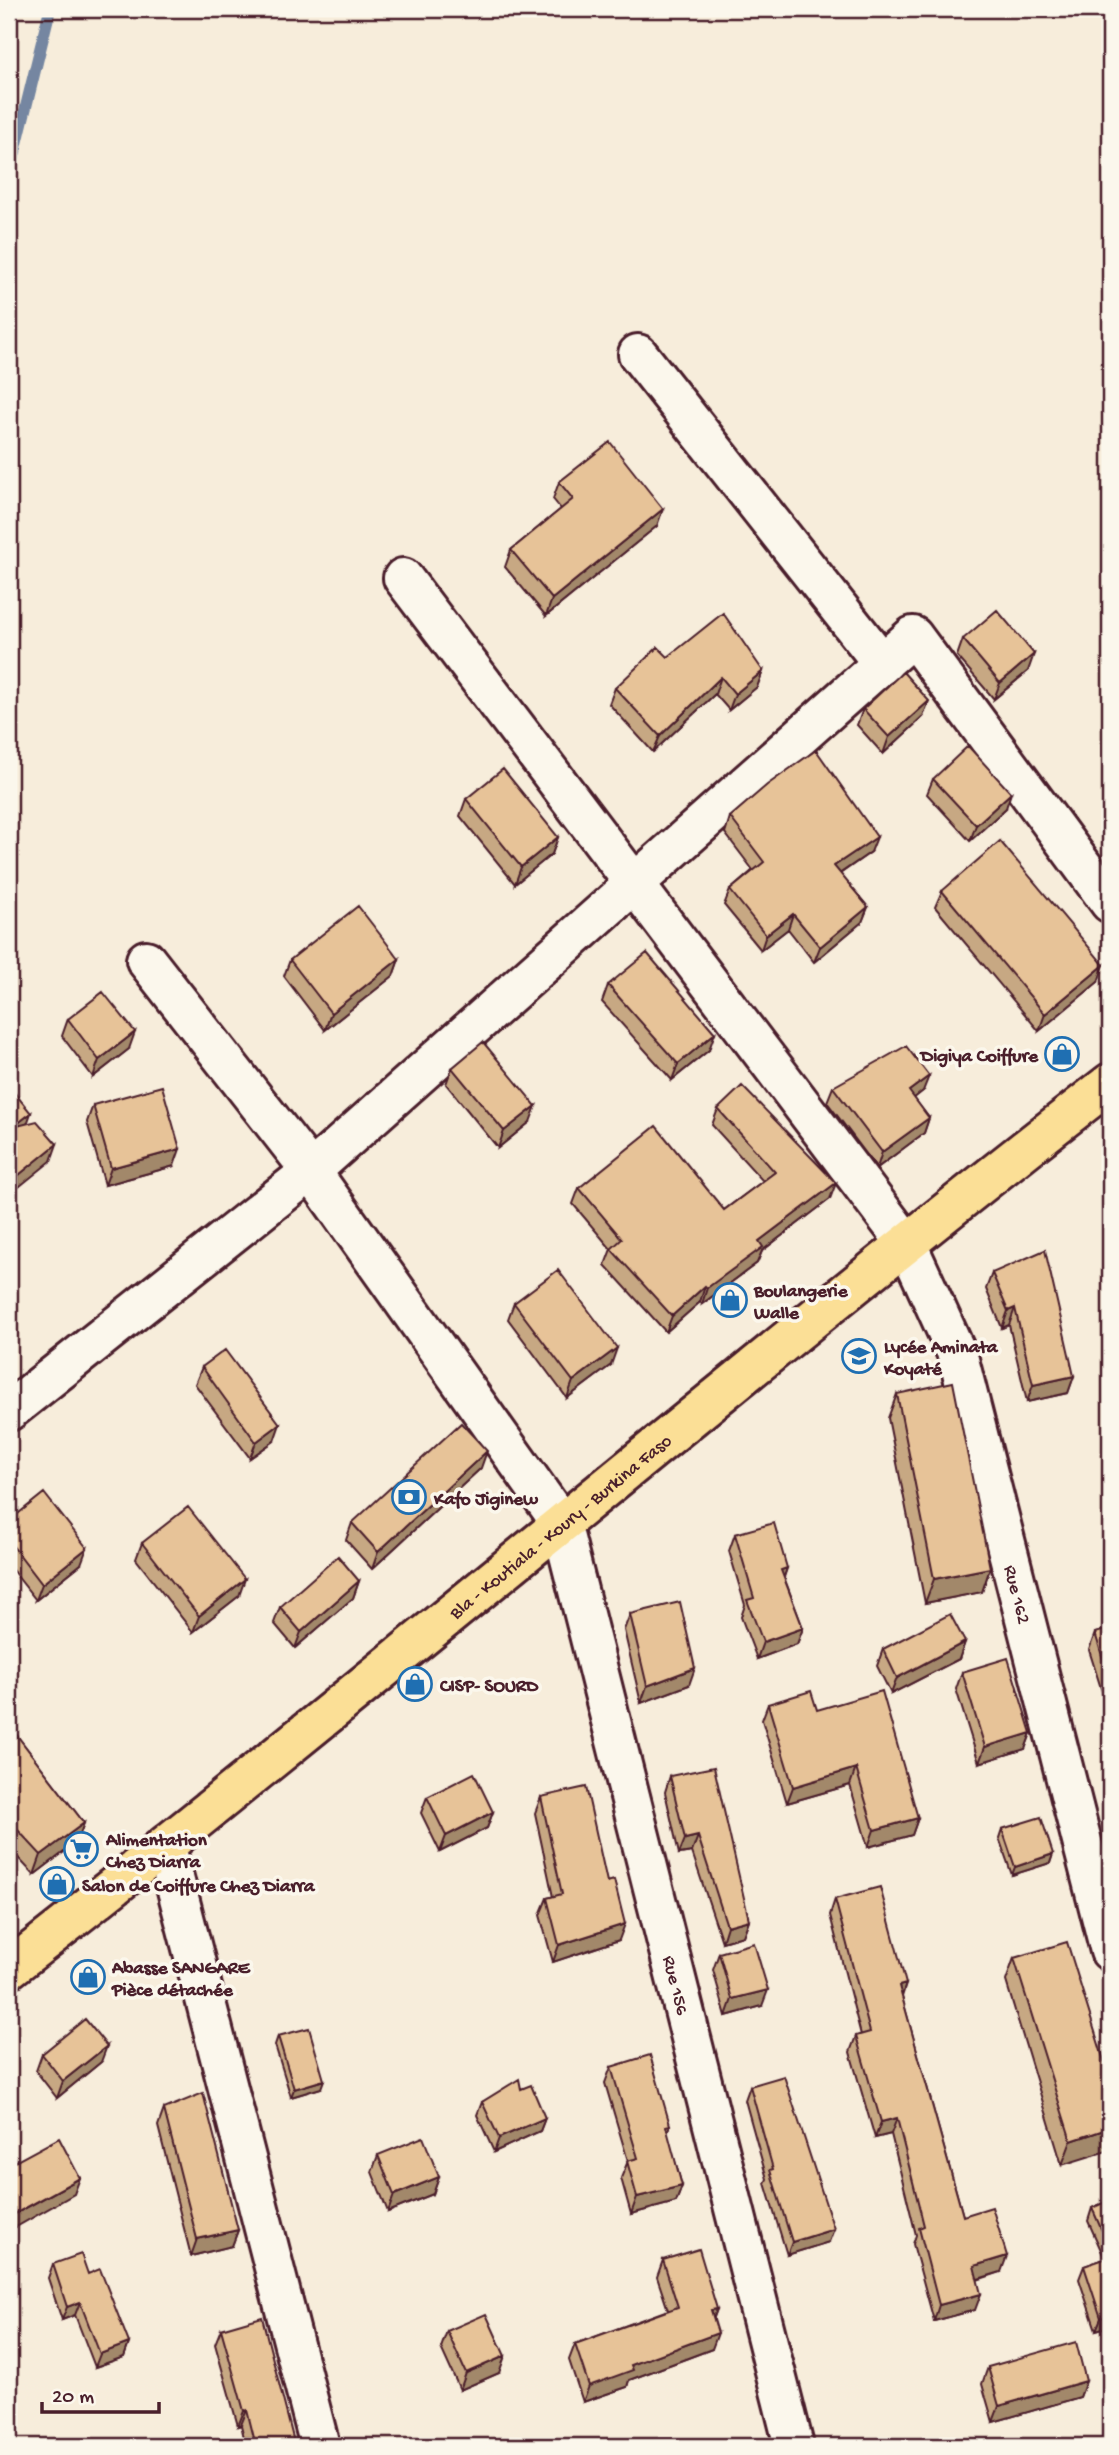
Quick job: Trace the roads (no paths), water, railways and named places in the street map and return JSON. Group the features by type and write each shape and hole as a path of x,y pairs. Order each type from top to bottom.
{"main road":[{"name":"Bla - Koutiala - Koury - Burkina Faso","path":"9,1969 166,1847 561,1523 1110,1083"}],"street":[{"path":"638,354 883,664"},
{"name":"Rue 162","path":"403,578 907,1244 958,1356 1110,1951"},
{"path":"9,1411 311,1171 913,636 1110,903"},
{"path":"146,960 311,1171 561,1523"},
{"name":"Rue 156","path":"561,1523 794,2446"},
{"path":"166,1847 320,2446"}],"waterway":[{"path":"9,176 50,9"}],"place":[{"name":"Digiya Coiffure","path":"1062,1054"},
{"name":"Boulangerie Walle","path":"730,1300"},
{"name":"Lycée Aminata Koyaté","path":"859,1356"},
{"name":"Kafo Jiginew","path":"409,1497"},
{"name":"CISP- SOURD","path":"415,1684"},
{"name":"Alimentation Chez Diarra","path":"81,1849"},
{"name":"Salon de Coiffure Chez Diarra","path":"57,1884"},
{"name":"Abasse SANGARE Pièce détachée","path":"88,1977"}]}
